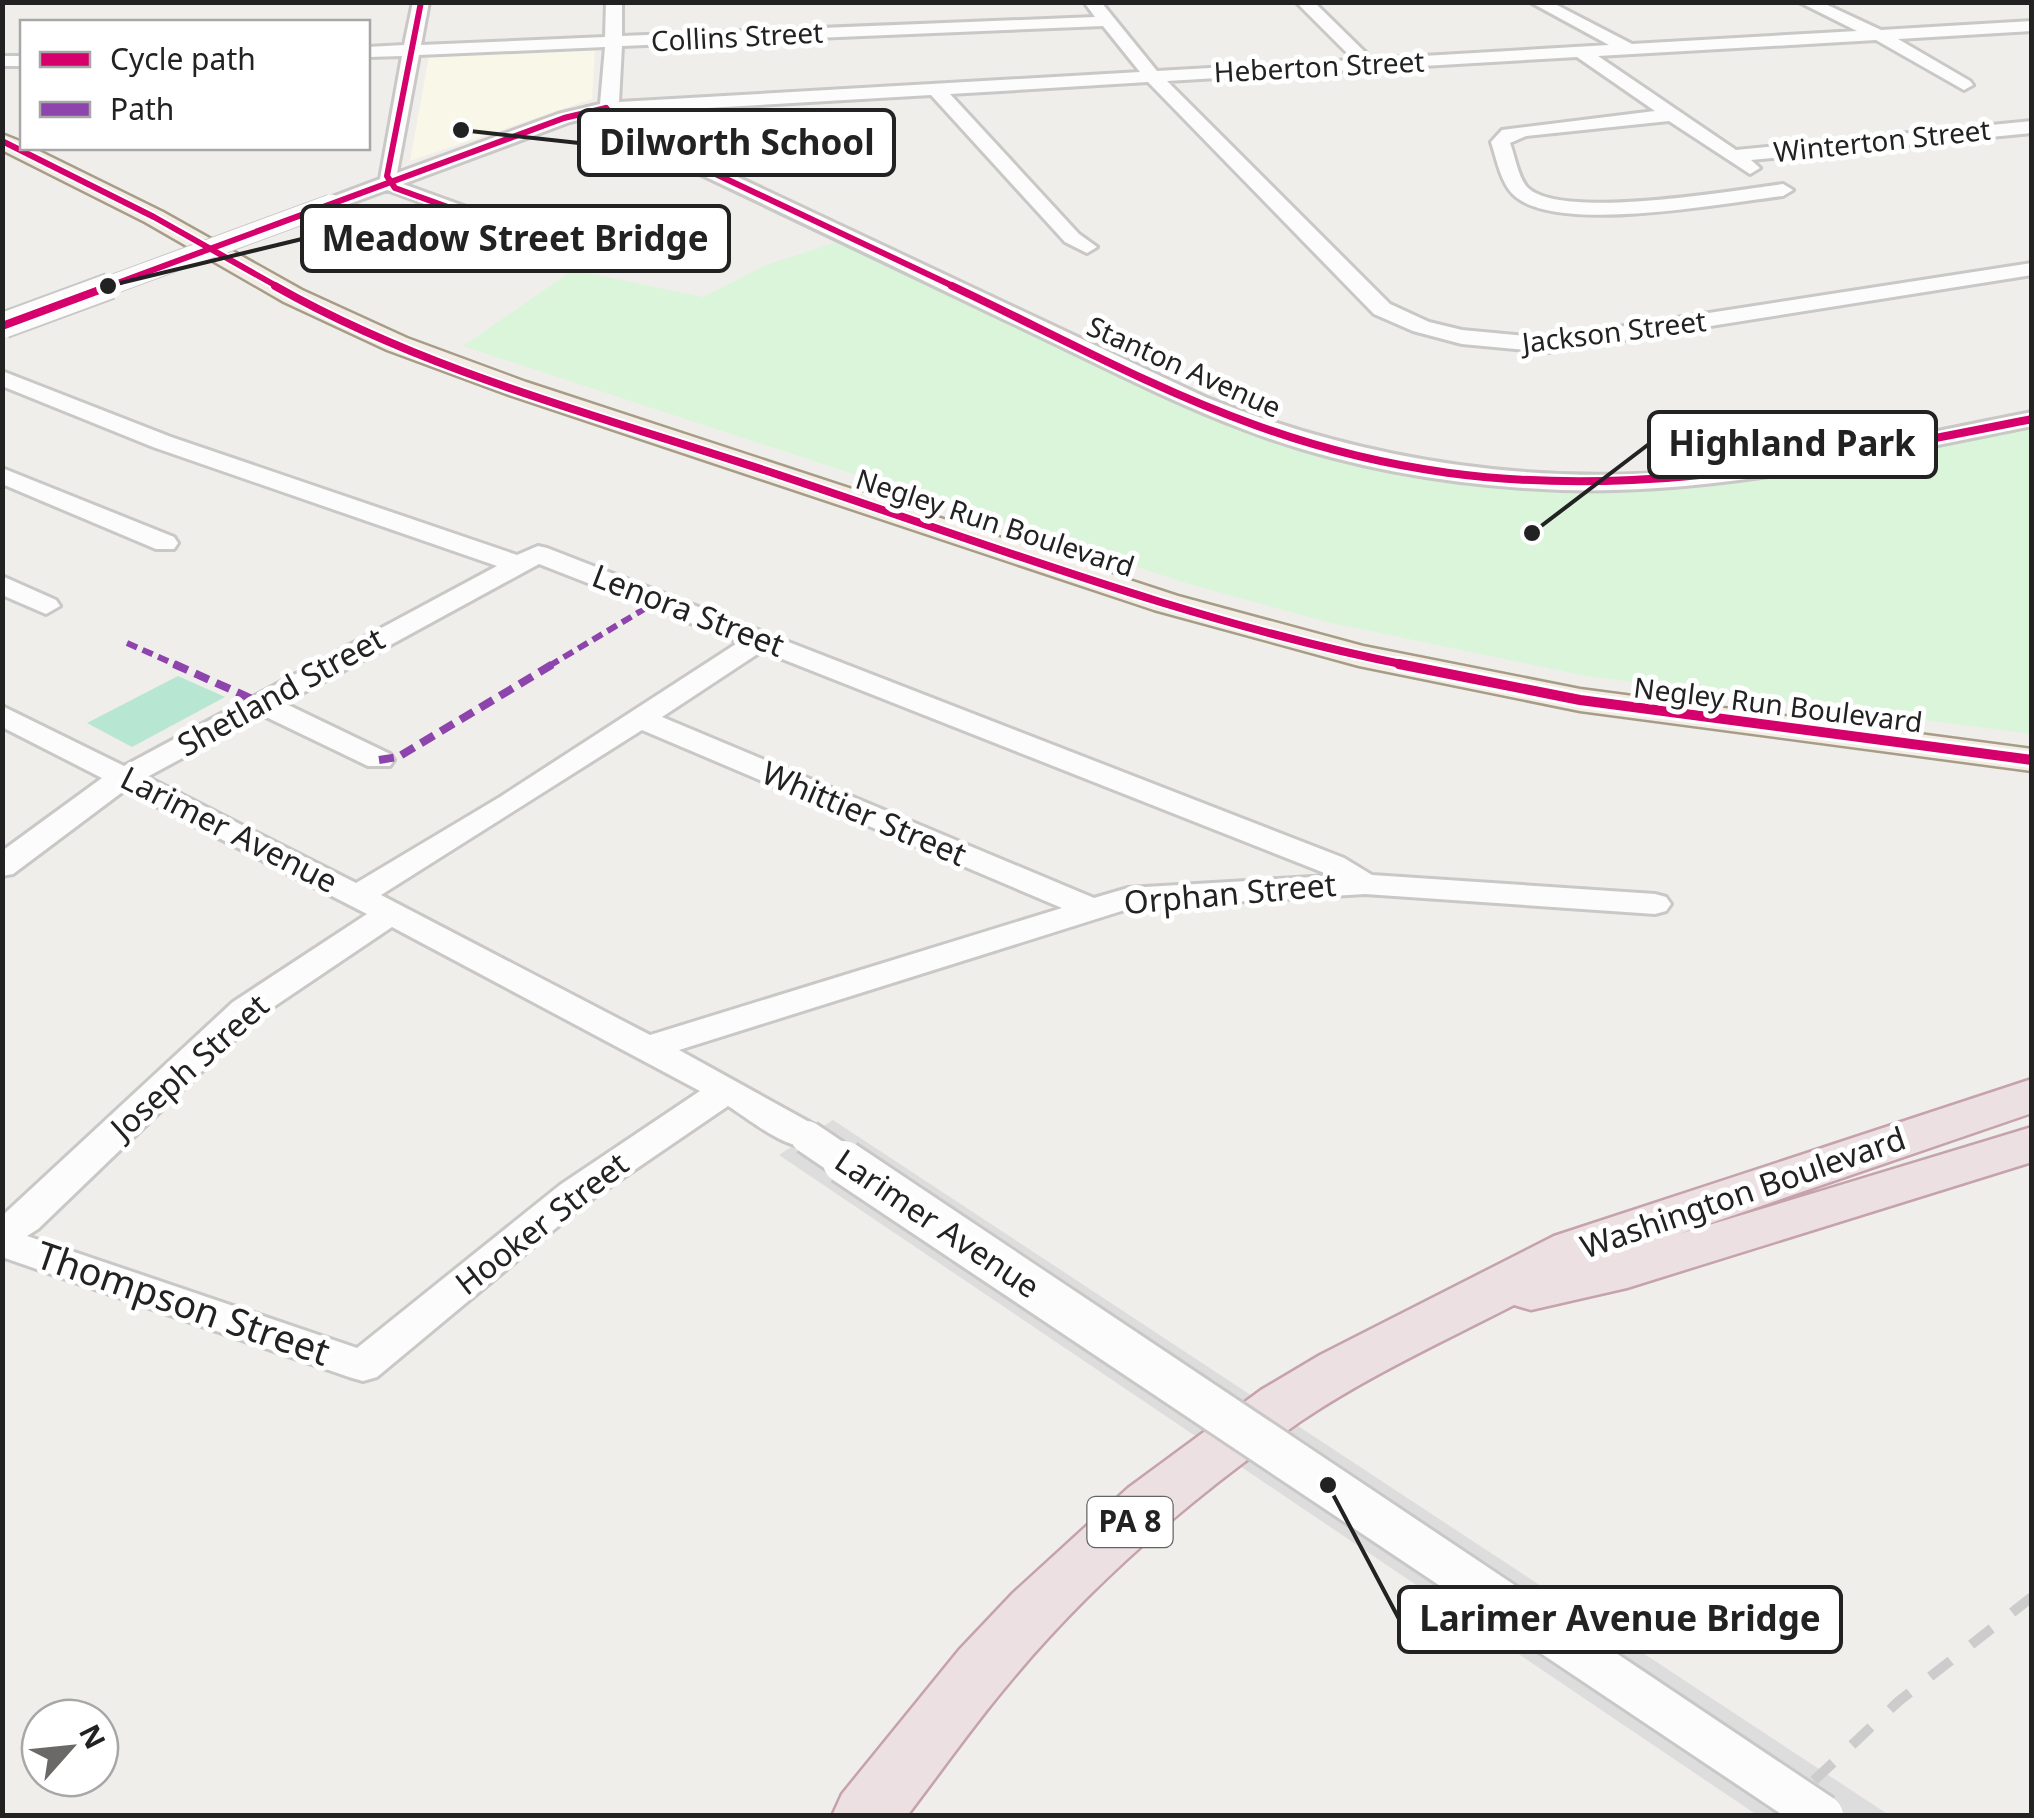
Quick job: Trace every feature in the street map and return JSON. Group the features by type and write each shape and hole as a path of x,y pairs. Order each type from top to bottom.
{"highway":[{"name":"Washington Boulevard","path":"866,1816 982,1669 1035,1612 1149,1505 1281,1406 1340,1370 1600,1239 2032,1095"},
{"name":"Washington Boulevard","path":"1462,1310 1627,1269 2032,1144"}],"main road":[{"name":"Negley Run Boulevard","path":"20,150 154,216 316,308 396,344 534,394 1166,603 1359,656 1580,700 2032,760"},
{"name":"Negley Run Boulevard","path":"63,150 308,291 429,345 1178,593 1367,645 1521,677 1716,708 2032,747"}],"street":[{"path":"421,2 412,50 389,120 387,176 396,188 589,258"},
{"path":"606,108 612,98 614,2"},
{"name":"Jackson Street","path":"1092,2 1152,76 1382,309 1431,331 1458,338 1547,346 2032,269"},
{"path":"1304,2 1368,64"},
{"path":"1538,2 1629,49"},
{"path":"1806,2 1879,35 1964,84"},
{"name":"Collins Street","path":"370,52 1107,22"},
{"name":"Heberton Street","path":"3,325 564,118 606,108 2032,26"},
{"path":"1581,52 1674,115 1783,190 1594,210 1552,207 1520,191 1500,142 1509,134 1674,115"},
{"path":"935,88 1072,238 1088,247"},
{"name":"Stanton Avenue","path":"606,108 625,129 669,152 1197,402 1274,434 1380,461 1476,477 1571,483 1687,479 2032,420"},
{"name":"Winterton Street","path":"1733,156 2032,126"},
{"name":"Lenora Street","path":"2,378 162,442 518,564 538,554 1333,864 1365,884"},
{"path":"2,476 165,544"},
{"name":"Shetland Street","path":"2,866 107,787 518,564"},
{"path":"2,584 46,606"},
{"path":"357,896 511,803 761,640"},
{"path":"262,703 380,760"},
{"name":"Larimer Avenue","path":"2,714 648,1048 806,1137 1822,1816"},
{"name":"Whittier Street","path":"638,718 1090,908"},
{"name":"Orphan Street","path":"648,1048 1128,898 1365,884 1655,904"},
{"name":"Joseph Street","path":"2,1233 26,1220 245,1010 390,914"},
{"name":"Hooker Street","path":"364,1366 572,1194 726,1090"},
{"name":"Thompson Street","path":"2,1242 364,1366"}],"shaded area":[{"path":"595,49 592,99 410,161 429,56"}],"green space":[{"path":"853,237 1197,402 1380,461 1571,483 1687,479 2031,419 2031,734 1586,676 1327,622 1189,584 463,346 573,270 703,297 766,265"},
{"path":"178,676 225,697 132,747 87,723"}],"pier":[{"path":"833,1120 1889,1815 1757,1815 779,1155"}],"railway":[{"path":"1776,1816 1899,1701 2032,1597"}],"marked path":[{"path":"379,760 398,757 661,599"},
{"path":"127,643 261,703"}],"cycle path":[{"path":"421,2 387,176 395,188 589,258"},
{"path":"606,108 625,129 669,152 1197,402 1314,445 1375,460 1500,479 1562,482 1687,479 1817,461 2032,419"},
{"path":"2,326 564,118 606,108"},
{"path":"2,141 154,217 293,296 397,344 516,388 1166,603 1359,656 1580,700 2032,760"}],"place":[{"name":"Dilworth School","path":"461,130"},
{"name":"Meadow Street Bridge","path":"108,286"},
{"name":"Highland Park","path":"1532,533"},
{"name":"Larimer Avenue Bridge","path":"1328,1485"}]}
